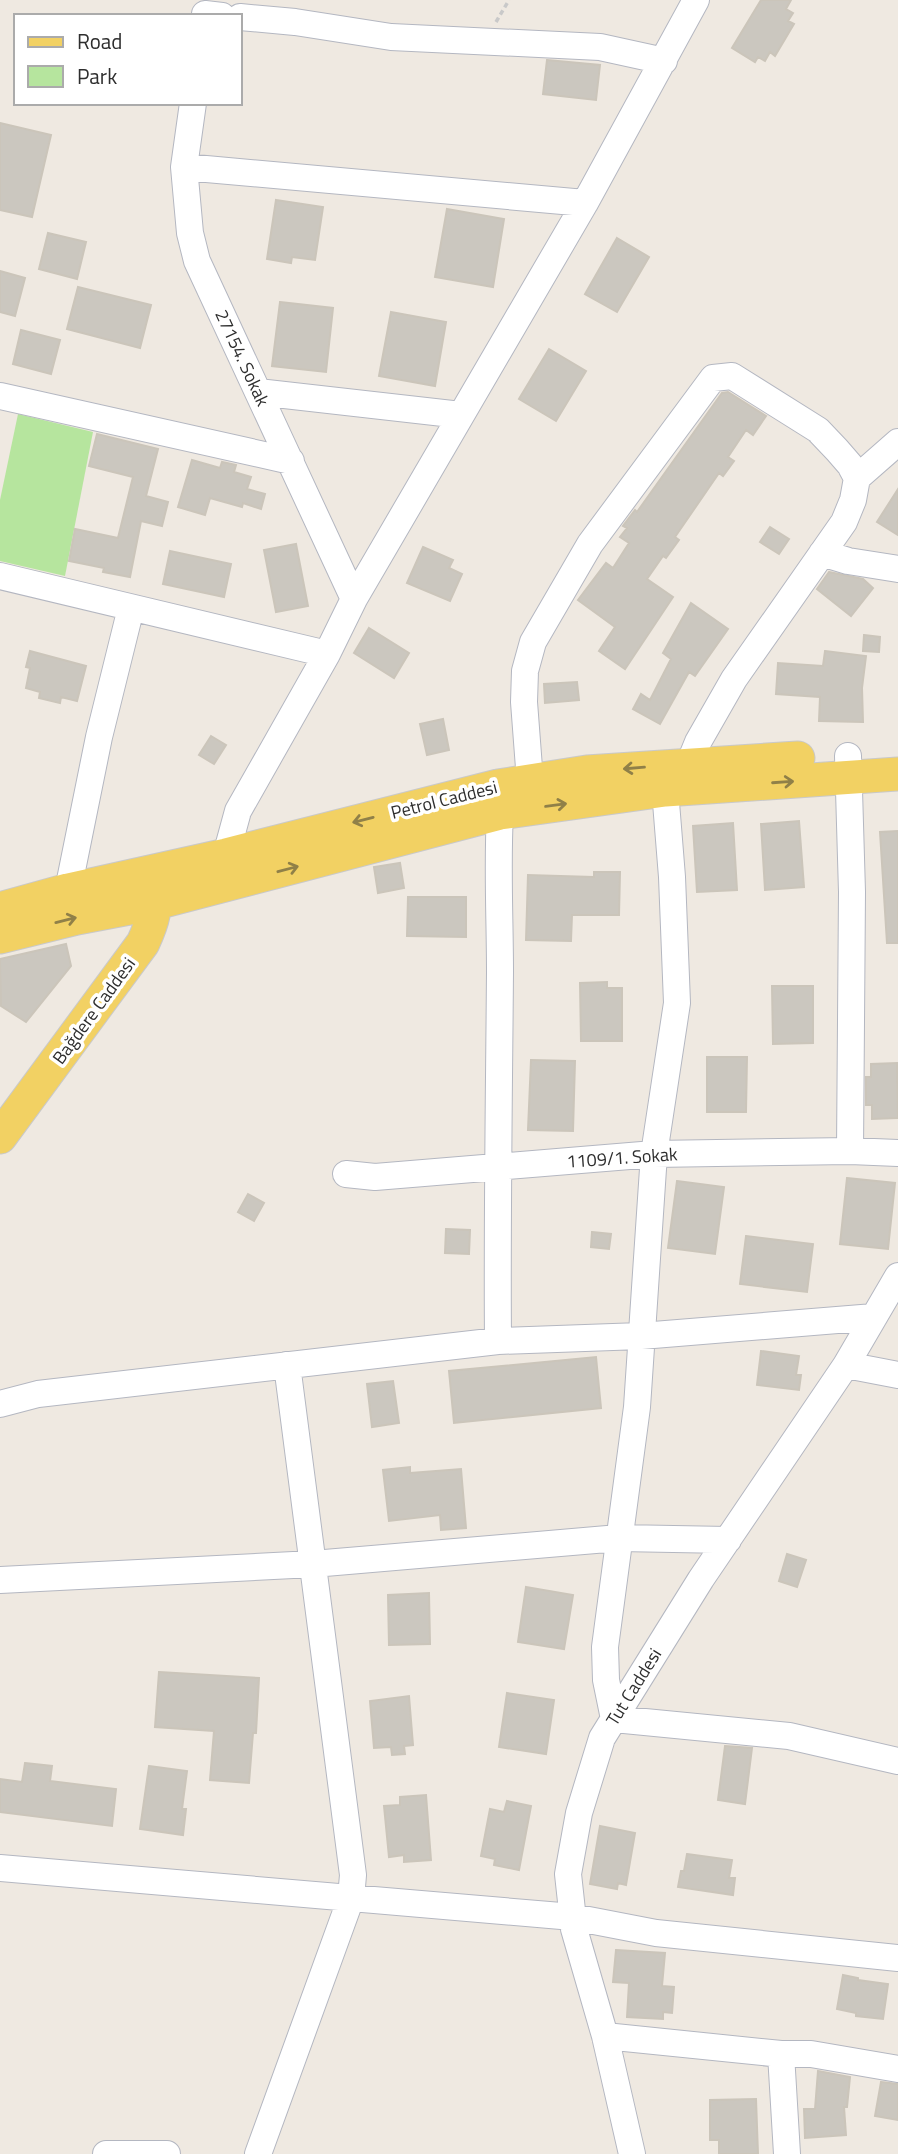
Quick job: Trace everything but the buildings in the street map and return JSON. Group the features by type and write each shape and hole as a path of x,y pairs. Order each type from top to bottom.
{"main road":[{"name":"Petrol Caddesi","path":"0,909 68,890 153,888 228,869 498,786 587,772 689,764 848,766 898,752"},
{"path":"228,869 500,813 848,766 898,774"},
{"path":"0,937 77,918 153,888"},
{"name":"Bağdere Caddesi","path":"0,1137 144,943 152,923 153,888"}],"street":[{"path":"228,869 238,811 327,654 354,599 585,203 696,0"},
{"path":"242,17 391,37 600,47 664,61"},
{"name":"27154. Sokak","path":"193,105 184,167 190,233 197,261 354,599"},
{"path":"184,167 585,203"},
{"path":"530,781 524,702 526,671 533,642 590,544 713,378 732,376 818,430 850,465 857,478"},
{"path":"258,392 461,415"},
{"path":"2,404 291,461"},
{"path":"689,764 698,742 734,679 844,522 853,500 857,478 898,442"},
{"path":"822,552 848,561 898,569"},
{"path":"0,576 327,654"},
{"path":"68,890 99,737 131,608"},
{"path":"848,766 852,892 850,1152"},
{"path":"665,790 677,1003 654,1154 637,1408 605,1647 606,1680 614,1719 789,1736 898,1761"},
{"path":"498,1340 496,1167 500,970 497,864 500,813"},
{"name":"1109/1. Sokak","path":"346,1174 375,1177 654,1154 898,1153"},
{"name":"Tut Caddesi","path":"632,2154 605,2036 574,1929 568,1874 579,1813 603,1738 614,1719 728,1540 846,1365 898,1276"},
{"path":"0,1405 38,1394 498,1340 641,1336 874,1317"},
{"path":"258,2154 351,1898 353,1875 287,1365"},
{"path":"846,1365 898,1375"},
{"path":"0,1580 313,1564 619,1538 728,1540"},
{"path":"0,1868 573,1917 656,1934 898,1958"},
{"path":"605,2036 782,2054 811,2054 898,2069"},
{"path":"782,2054 787,2154"},
{"path":"113,2154 167,2154"}],"green space":[{"path":"18,414 93,432 65,576 0,561 0,500"}]}
